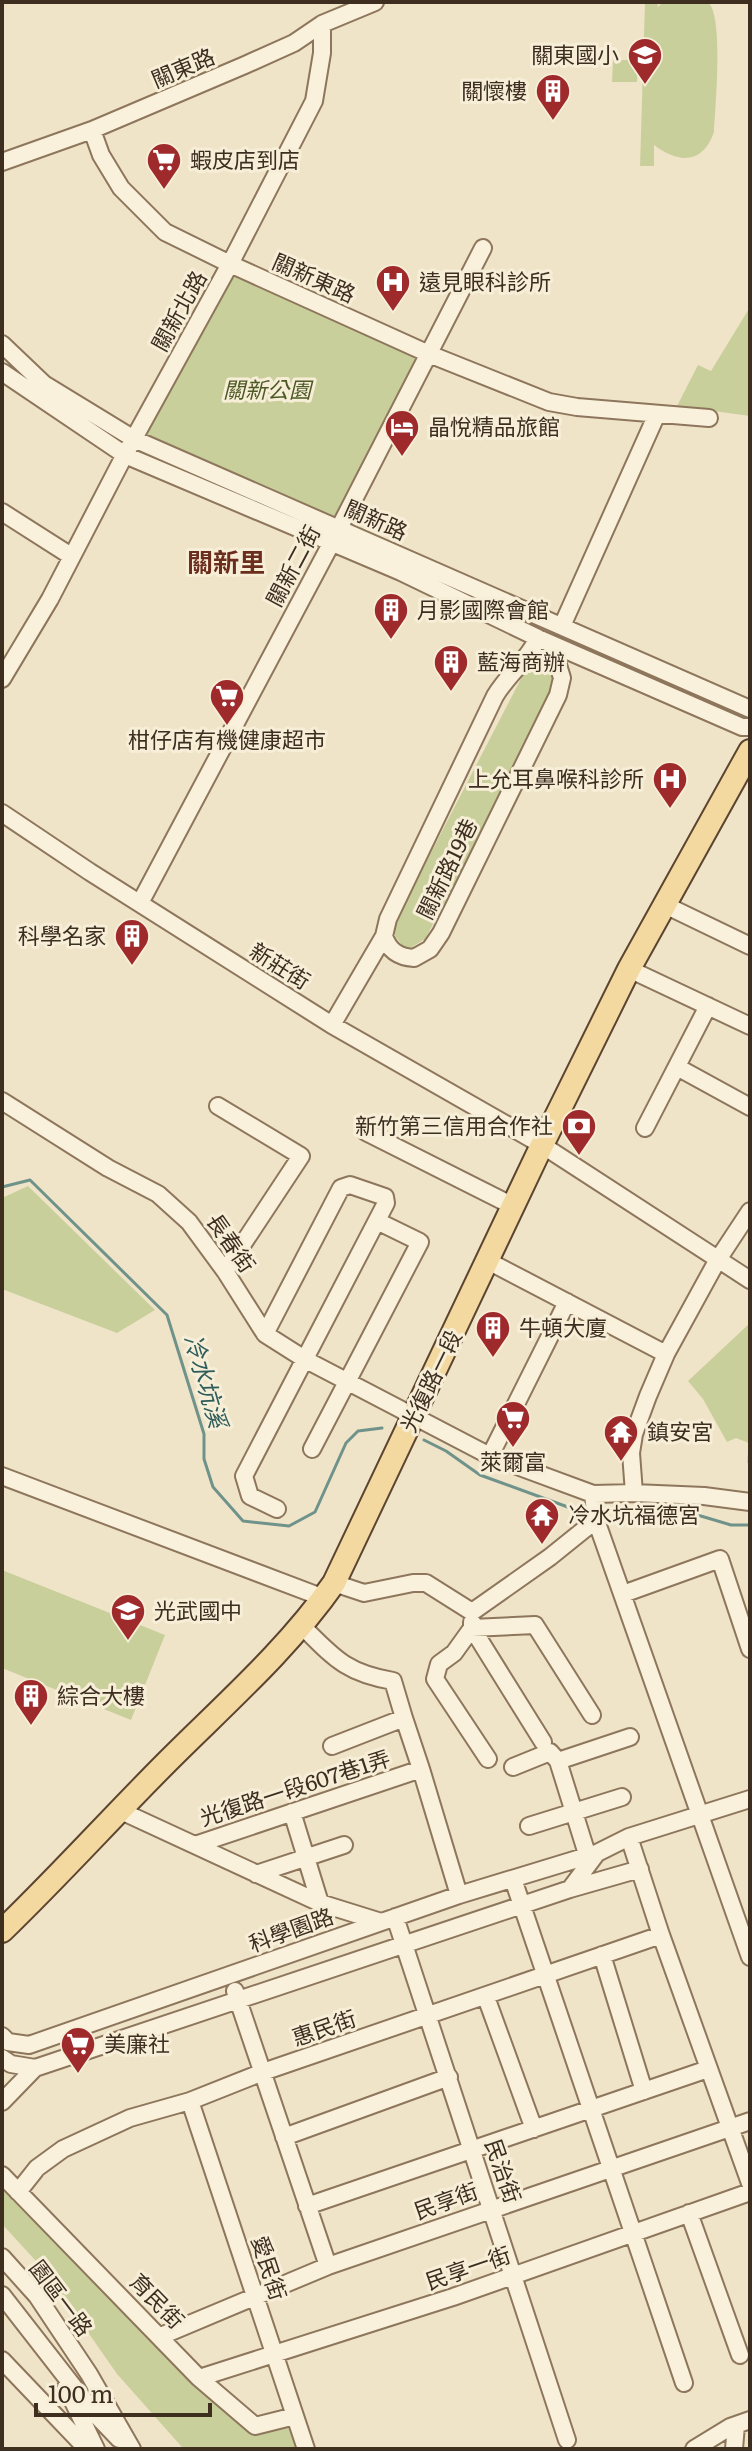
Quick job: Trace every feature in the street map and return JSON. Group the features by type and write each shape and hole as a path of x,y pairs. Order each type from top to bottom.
{"main road":[{"name":"光復路一段","path":"2,1931 61,1875 302,1626 329,1591 629,969 750,751"}],"street":[{"name":"關東路","path":"2,162 92,130 294,43 322,24 375,2"},
{"name":"關新北路","path":"2,679 44,609 314,101 322,53 322,24"},
{"name":"關新東路","path":"92,130 101,155 121,188 165,232 230,264 429,354 549,402 709,418"},
{"name":"關新二街","path":"140,903 483,248"},
{"name":"關新路","path":"2,344 44,384 134,439 335,535 401,572 538,638 562,658 742,727 750,727"},
{"name":"關新路","path":"2,372 125,455 562,626 750,709"},
{"path":"562,626 657,414"},
{"path":"2,512 71,556"},
{"name":"關新路19巷","path":"332,1025 384,936 388,919 495,696 513,670 528,658 538,638"},
{"path":"528,658 562,658"},
{"name":"關新路19巷","path":"384,936 387,946 396,953 414,958 423,955 436,941 558,695 562,658"},
{"name":"新莊街","path":"2,813 332,1025 542,1145 750,1280"},
{"path":"663,904 750,946"},
{"path":"629,969 750,1026"},
{"path":"645,1128 708,1006"},
{"path":"677,1067 750,1107"},
{"name":"長春街","path":"2,1101 108,1168 158,1194 189,1222 265,1334 306,1360 490,1456 593,1494"},
{"path":"218,1106 301,1156 225,1271"},
{"path":"366,1132 513,1206"},
{"path":"265,1334 341,1188 350,1185 385,1197 386,1203 377,1221 244,1476 250,1496 277,1509"},
{"path":"634,1493 631,1453 634,1434 666,1354 717,1261 750,1211"},
{"path":"312,1449 420,1242 377,1221"},
{"path":"488,1261 666,1354"},
{"path":"490,1456 567,1302"},
{"path":"2,1476 329,1591 364,1593 426,1583 472,1620 543,1742"},
{"path":"750,1502 704,1496 593,1494 596,1520 750,1957"},
{"path":"488,1759 435,1679 439,1664 454,1653 472,1620 596,1520"},
{"path":"623,1594 720,1559 750,1649"},
{"path":"472,1620 535,1625 592,1715"},
{"path":"302,1626 338,1661 364,1676 393,1681 404,1718"},
{"name":"光復路一段607巷1弄","path":"195,1845 421,1769 404,1718 332,1746"},
{"path":"558,1761 630,1737"},
{"path":"513,1767 550,1752 558,1761 574,1812 592,1854"},
{"path":"421,1769 459,1895"},
{"path":"529,1826 622,1797"},
{"name":"科學園路","path":"2,2036 8,2042 29,2045 388,1919 592,1854 629,1837 750,1799"},
{"path":"121,1811 320,1903 388,1919"},
{"path":"292,1812 320,1903"},
{"path":"629,1837 750,2183"},
{"path":"256,1874 344,1845"},
{"name":"科學園路","path":"570,1889 592,1854"},
{"path":"2,2102 35,2068 404,1943 640,1869"},
{"path":"513,1879 684,2383"},
{"name":"民治街","path":"388,1919 404,1943 567,2440"},
{"name":"惠民街","path":"18,2192 37,2168 63,2149 130,2118 190,2101 263,2072 661,1935"},
{"path":"602,1955 644,2091"},
{"path":"229,1975 328,2266"},
{"path":"486,1997 534,2129"},
{"path":"2,2058 11,2064 35,2068"},
{"path":"307,2206 708,2069"},
{"path":"284,2137 449,2077"},
{"name":"愛民街","path":"190,2101 306,2449"},
{"name":"民享街","path":"161,2336 328,2266 750,2121"},
{"name":"育民街","path":"2,2175 199,2378 255,2426 295,2416"},
{"name":"民享一街","path":"199,2378 397,2316 750,2192"},
{"path":"689,2213 740,2355"},
{"name":"園區一路","path":"2,2257 37,2296 89,2374 130,2449"},
{"path":"2,2295 94,2413 130,2449"},
{"path":"51,2357 96,2449"},
{"path":"2,2360 87,2449"},
{"path":"694,2449 743,2423"},
{"path":"734,2449 743,2423"}],"green space":[{"path":"645,2 657,2 658,7 663,2 708,2 713,11 717,43 714,132 709,143 704,150 689,158 672,155 654,145 654,166 640,166"},
{"path":"613,60 638,60 637,82 612,82"},
{"name":"關新公園","path":"221,266 418,356 335,520 140,437"},
{"path":"750,307 750,416 677,406 698,365 711,371"},
{"path":"549,661 560,686 425,939 410,948 402,945 395,936 395,922 526,669 534,662"},
{"path":"28,1186 155,1310 117,1333 2,1289 2,1198"},
{"path":"750,1323 750,1463 747,1463 749,1443 736,1438 727,1442 703,1399 688,1381"},
{"path":"2,1570 165,1635 131,1720 2,1668"},
{"path":"2,2186 253,2432 290,2424 298,2449 185,2449 181,2446 117,2374 46,2272 2,2224"}],"waterway":[{"name":"冷水坑溪","path":"2,1187 30,1180 167,1315 204,1434 204,1459 213,1487 243,1521 289,1526 315,1512 346,1443 358,1431 382,1428"},
{"name":"冷水坑溪","path":"424,1440 480,1475 576,1510 587,1510"},
{"name":"冷水坑溪","path":"648,1510 684,1511 731,1525 750,1525"}],"place":[{"name":"關東國小","path":"645,86"},
{"name":"關懷樓","path":"553,122"},
{"name":"蝦皮店到店","path":"164,191"},
{"name":"遠見眼科診所","path":"393,313"},
{"name":"晶悅精品旅館","path":"402,458"},
{"name":"月影國際會館","path":"391,641"},
{"name":"藍海商辦","path":"451,693"},
{"name":"柑仔店有機健康超市","path":"227,727"},
{"name":"上允耳鼻喉科診所","path":"670,810"},
{"name":"科學名家","path":"132,967"},
{"name":"新竹第三信用合作社","path":"579,1157"},
{"name":"牛頓大廈","path":"493,1359"},
{"name":"萊爾富","path":"513,1449"},
{"name":"鎮安宮","path":"621,1463"},
{"name":"冷水坑福德宮","path":"542,1546"},
{"name":"光武國中","path":"128,1642"},
{"name":"綜合大樓","path":"31,1727"},
{"name":"美廉社","path":"78,2075"}],"district":[{"name":"關新里","path":"226,563"}]}
